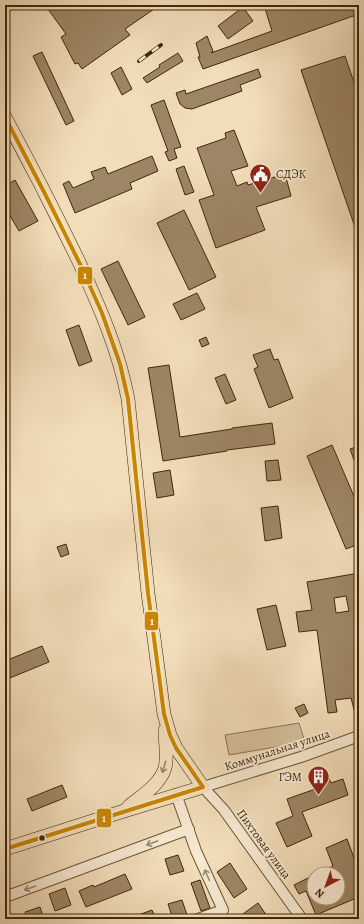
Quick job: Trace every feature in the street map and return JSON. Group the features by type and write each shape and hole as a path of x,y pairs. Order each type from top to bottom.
{"main road":[{"path":"5,116 60,222 91,288 112,338 123,374 129,406 154,642 164,714 166,757 165,768 154,785 124,811"},
{"path":"5,849 176,794 203,787 176,748 170,735 164,714"}],"street":[{"name":"Коммунальная улица","path":"203,787 301,757 359,736"},
{"name":"Пихтовая улица","path":"203,787 224,810 302,919"},
{"path":"176,794 196,851 223,910 198,919"},
{"path":"5,897 189,829"}],"shaded area":[{"path":"299,723 305,742 229,755 225,735"}],"building":[{"path":"45,5 160,5 125,29 130,35 82,69 78,63 75,64 61,37 66,34"},
{"path":"264,5 359,5 359,14 203,69 198,57 200,57 196,43 207,36 213,51 211,53 272,31"},
{"path":"243,7 253,21 228,39 218,26"},
{"path":"42,52 74,121 66,125 33,56"},
{"path":"178,53 183,61 147,83 143,78 160,67 159,65"},
{"path":"345,56 359,97 359,236 301,70"},
{"path":"121,67 132,89 122,95 111,73"},
{"path":"258,69 261,77 240,85 242,91 192,109 185,108 180,104 176,93 185,90 186,94"},
{"path":"164,100 181,147 174,149 177,158 169,161 165,152 168,151 151,105"},
{"path":"234,130 248,166 231,171 237,186 247,182 248,185 285,174 291,196 256,207 265,230 216,248 199,200 214,195 197,148 226,138 225,133"},
{"path":"152,156 158,171 130,183 132,189 75,213 63,184 69,181 73,188 94,179 91,172 105,167 108,174"},
{"path":"184,166 194,192 185,195 176,169"},
{"path":"15,180 38,221 19,231 5,207 5,186"},
{"path":"184,210 216,277 189,290 157,223"},
{"path":"118,261 145,317 128,325 101,269"},
{"path":"197,293 205,309 181,320 173,304"},
{"path":"79,325 92,361 79,366 66,330"},
{"path":"206,337 209,344 202,347 199,340"},
{"path":"270,349 274,360 278,359 293,398 269,408 254,369 258,367 253,355"},
{"path":"169,365 180,437 272,423 275,444 227,450 163,461 148,368"},
{"path":"225,374 236,400 226,404 215,378"},
{"path":"332,445 359,508 359,544 346,549 307,456"},
{"path":"359,446 359,471 358,471 350,449"},
{"path":"278,460 281,480 267,481 265,461"},
{"path":"170,470 174,495 157,498 153,473"},
{"path":"278,506 282,538 265,541 261,508"},
{"path":"66,544 69,554 61,557 57,547"},
{"path":"359,573 359,720 357,721 351,698 335,700 337,712 328,713 317,630 299,632 296,612 312,610 307,582","holes":["346,596 349,611 336,613 334,598"]},
{"path":"276,605 286,646 267,650 257,609"},
{"path":"42,646 49,662 5,680 5,661"},
{"path":"304,704 308,713 300,717 295,708"},
{"path":"328,776 331,783 343,779 348,795 302,812 312,836 287,847 276,823 293,816 287,799 324,786 321,778"},
{"path":"62,785 67,797 32,811 27,799"},
{"path":"347,839 354,858 359,856 359,897 346,902 346,866 333,866 326,848"},
{"path":"178,855 184,871 170,875 165,859"},
{"path":"230,863 247,889 234,898 217,872"},
{"path":"125,874 132,889 86,907 79,891 93,885 94,887"},
{"path":"306,879 306,891 299,894 294,885"},
{"path":"200,880 210,908 201,911 191,883"},
{"path":"65,888 71,905 55,911 49,894"},
{"path":"182,900 187,915 173,919 168,904"},
{"path":"258,903 269,919 236,919"},
{"path":"312,906 338,906 316,915"},
{"path":"40,907 44,919 27,919 25,912"},
{"path":"152,910 156,919 130,919 130,918"}],"railway":[{"path":"139,61 161,45"}],"transit line":[{"name":"1","path":"5,117 80,264 102,313 120,364 128,399 148,593 164,714 170,735 176,748 203,787"},
{"name":"1","path":"5,849 203,787"}],"place":[{"name":"СДЭК","path":"261,194"},
{"name":"ГЭМ","path":"318,796"}]}
